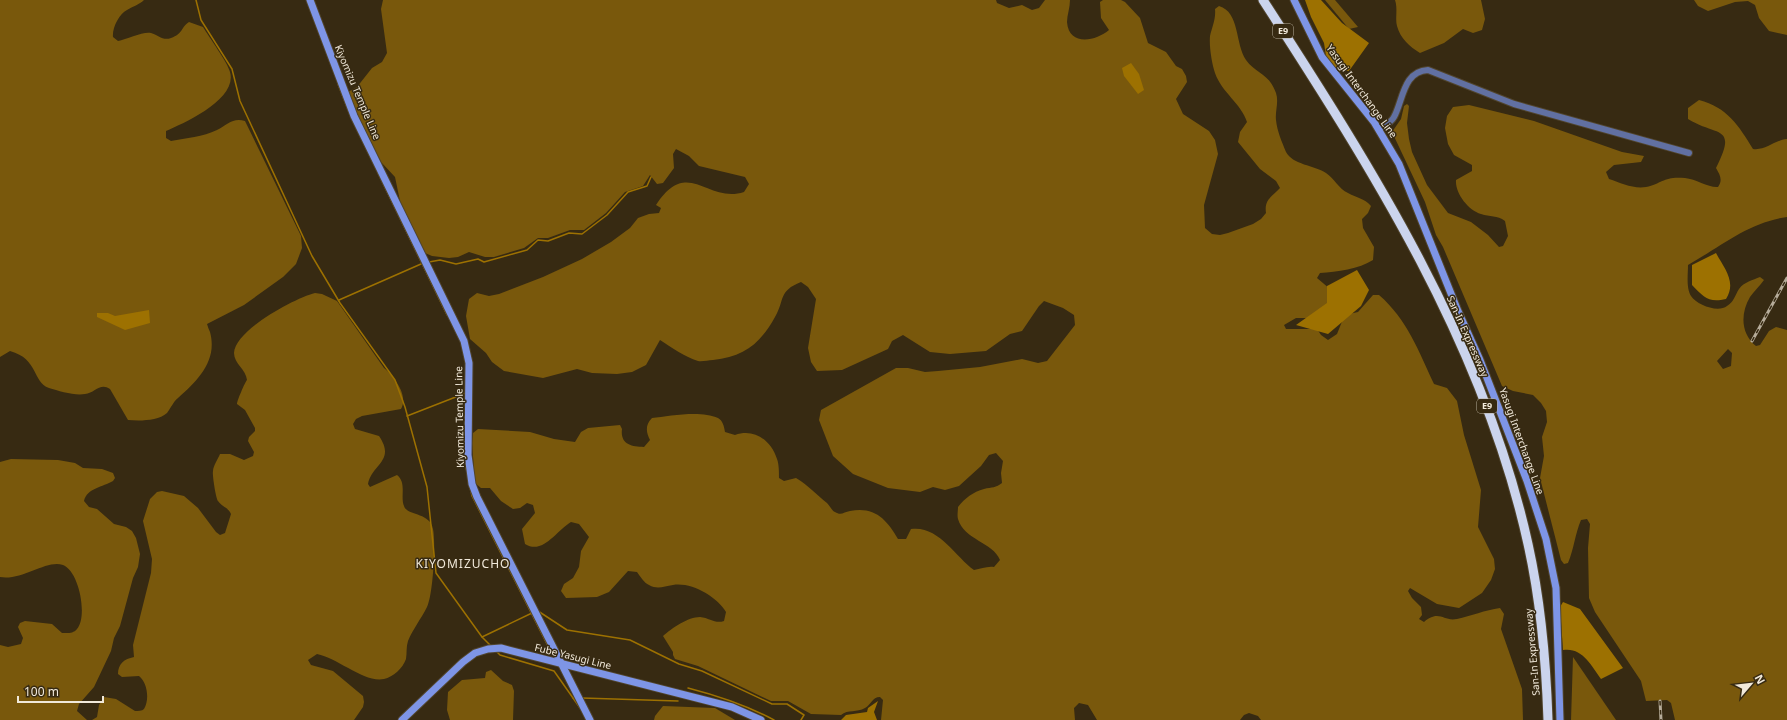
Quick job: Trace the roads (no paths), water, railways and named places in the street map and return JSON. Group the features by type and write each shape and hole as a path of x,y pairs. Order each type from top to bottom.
{"highway":[{"name":"San-In Expressway","path":"1263,0 1340,120 1389,203 1427,272 1453,326 1489,412 1517,501 1530,552 1542,633 1548,720"}],"main road":[{"name":"Kiyomizu Temple Line","path":"310,0 354,116 464,341 469,362 468,455 472,484 590,720"},
{"name":"Yasugi Interchange Line","path":"1294,0 1322,57 1379,129 1399,164 1458,311 1480,360 1527,481 1546,540 1556,588 1560,720"},
{"name":"Fube Yasugi Line","path":"402,720 463,662 475,653 488,649 501,648 732,707 761,720"}],"street":[{"path":"1379,129 1394,117 1400,98 1410,80 1417,72 1428,70 1514,104 1689,152"}],"waterway":[{"path":"196,0 201,20 232,69 240,101 312,256 340,303 395,380 405,407 427,487 436,573 482,637 492,647"},
{"path":"338,84 349,112"},
{"path":"378,173 447,315"},
{"path":"429,262 440,260 456,264 478,259 484,262 527,250 538,240 548,241 569,233 582,234 607,215 628,192 647,186 651,177"},
{"path":"339,300 421,264"},
{"path":"407,416 466,393"},
{"path":"466,467 472,496 550,650 546,654"},
{"path":"538,611 567,630 630,640 679,664 702,671 772,704 787,704 804,715 801,720"},
{"path":"482,637 532,613"},
{"path":"496,651 500,655 554,671 573,698 576,698"},
{"path":"688,688 732,701 774,720"},
{"path":"573,698 580,708"},
{"path":"582,698 678,701"}],"railway":[{"path":"1752,341 1787,278"},
{"path":"1660,701 1661,720"}],"district":[{"name":"KIYOMIZUCHO","path":"463,564"}]}
